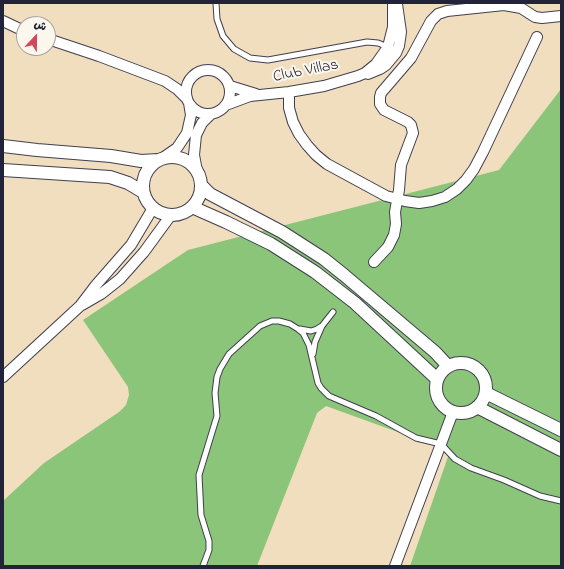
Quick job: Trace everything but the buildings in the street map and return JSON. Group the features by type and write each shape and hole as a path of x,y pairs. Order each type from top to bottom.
{"street":[{"name":"Club Villas","path":"226,105 242,98 324,86 366,75 380,69 391,59 393,3"},
{"name":"Club Villas","path":"392,49 401,39 402,32 396,3"},
{"path":"374,262 388,247 394,235 396,224 394,212 401,165 412,137 413,129 405,120 382,108 380,100 381,93 412,58 431,21 438,14 447,11 504,4 521,8 534,17 542,18 561,16"},
{"path":"3,20 16,27"},
{"path":"289,92 289,108 293,122 299,134 307,146 327,164 386,196 397,200 419,203 432,201 445,197 457,189 466,180 483,152 537,37"},
{"path":"56,42 165,81 177,89 199,112 212,114"},
{"path":"392,49 412,58"},
{"path":"165,81 179,81 204,70 217,72 227,80 230,86 230,93 226,105 212,114 202,124 196,135 194,155 197,171 201,184 210,194 282,232 324,259 435,352 448,366"},
{"path":"192,76 186,87 191,115 187,133 177,148 148,168 143,179 143,192 145,198 158,212 171,215 179,214 192,207 199,197 201,184"},
{"path":"230,86 258,95"},
{"path":"3,146 111,156 141,161 177,157 188,162 197,171"},
{"path":"3,170 110,177 128,183 143,192"},
{"path":"192,207 271,244 314,272 355,303 437,379"},
{"path":"3,377 80,306 131,245 153,208"},
{"path":"80,306 101,294 120,278 144,252 171,215"},
{"path":"460,362 473,366 482,374 486,386 486,393 481,403 477,407 466,413 453,412 443,406 436,396 435,390 437,379 448,366 460,362"},
{"path":"486,393 561,430"},
{"path":"477,407 561,450"},
{"path":"395,566 453,412"}],"lane":[{"path":"216,3 217,19 223,36 234,49 250,58 268,60 366,42 378,43 392,49"},
{"path":"312,359 315,342 322,326 333,312"},
{"path":"203,566 209,550 209,541 201,515 199,475 215,424 217,409 216,385 220,369 229,354 255,330 266,323 279,321 290,324 298,329 307,339 318,383 329,396 376,416 416,438 440,444 455,459 470,468 504,480 540,496 561,501"},
{"path":"298,329 311,331 322,326"}],"green space":[{"path":"561,89 561,566 410,566 450,451 326,406 317,413 257,566 3,566 3,501 44,463 119,412 126,405 129,395 128,387 83,320 188,250 499,170"}]}
